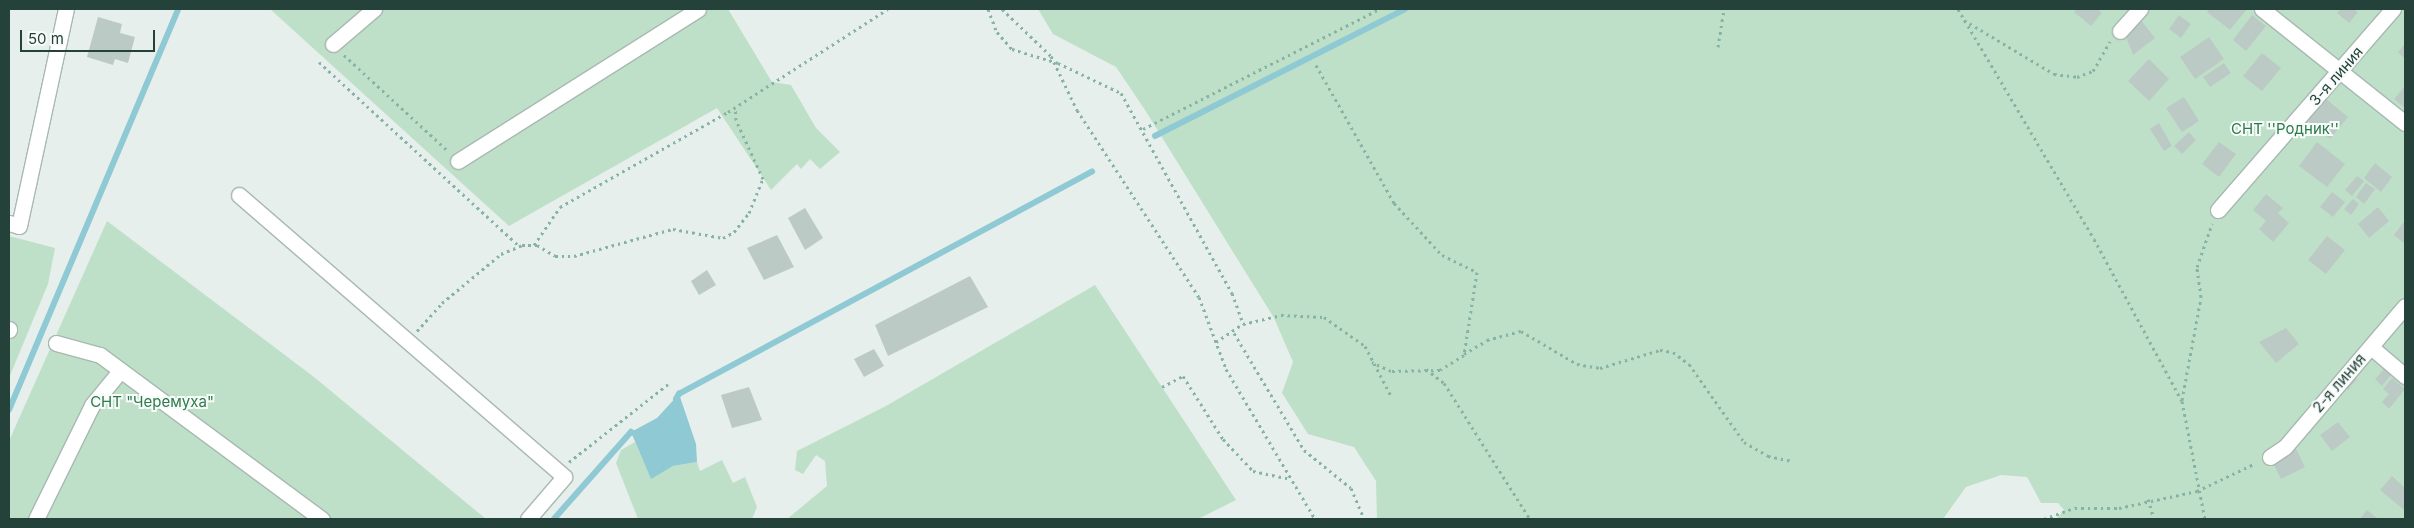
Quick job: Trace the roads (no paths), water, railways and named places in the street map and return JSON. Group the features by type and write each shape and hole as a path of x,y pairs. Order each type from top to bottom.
{"street":[{"path":"9,223 19,226 66,9"},
{"path":"333,44 374,9"},
{"path":"458,161 698,9"},
{"path":"2120,31 2140,9"},
{"path":"2262,9 2405,123"},
{"name":"3-я линия","path":"2218,210 2393,9"},
{"path":"240,195 564,477 528,519"},
{"name":"2-я линия","path":"2270,456 2285,447 2405,306"},
{"path":"56,343 100,355 322,519"},
{"path":"2371,347 2405,376"},
{"path":"36,519 92,405 120,371"}],"water":[{"path":"679,394 696,444 697,462 673,466 651,479 631,432 657,418"}],"waterway":[{"path":"9,410 178,9"},
{"path":"1155,136 1405,9"},
{"path":"676,399 679,394 1092,172"},
{"path":"554,519 631,432 637,434"}],"park label":[{"name":"СНТ ''Родник''","path":"2285,129"},
{"name":"СНТ \"Черемуха\"","path":"152,402"}]}
